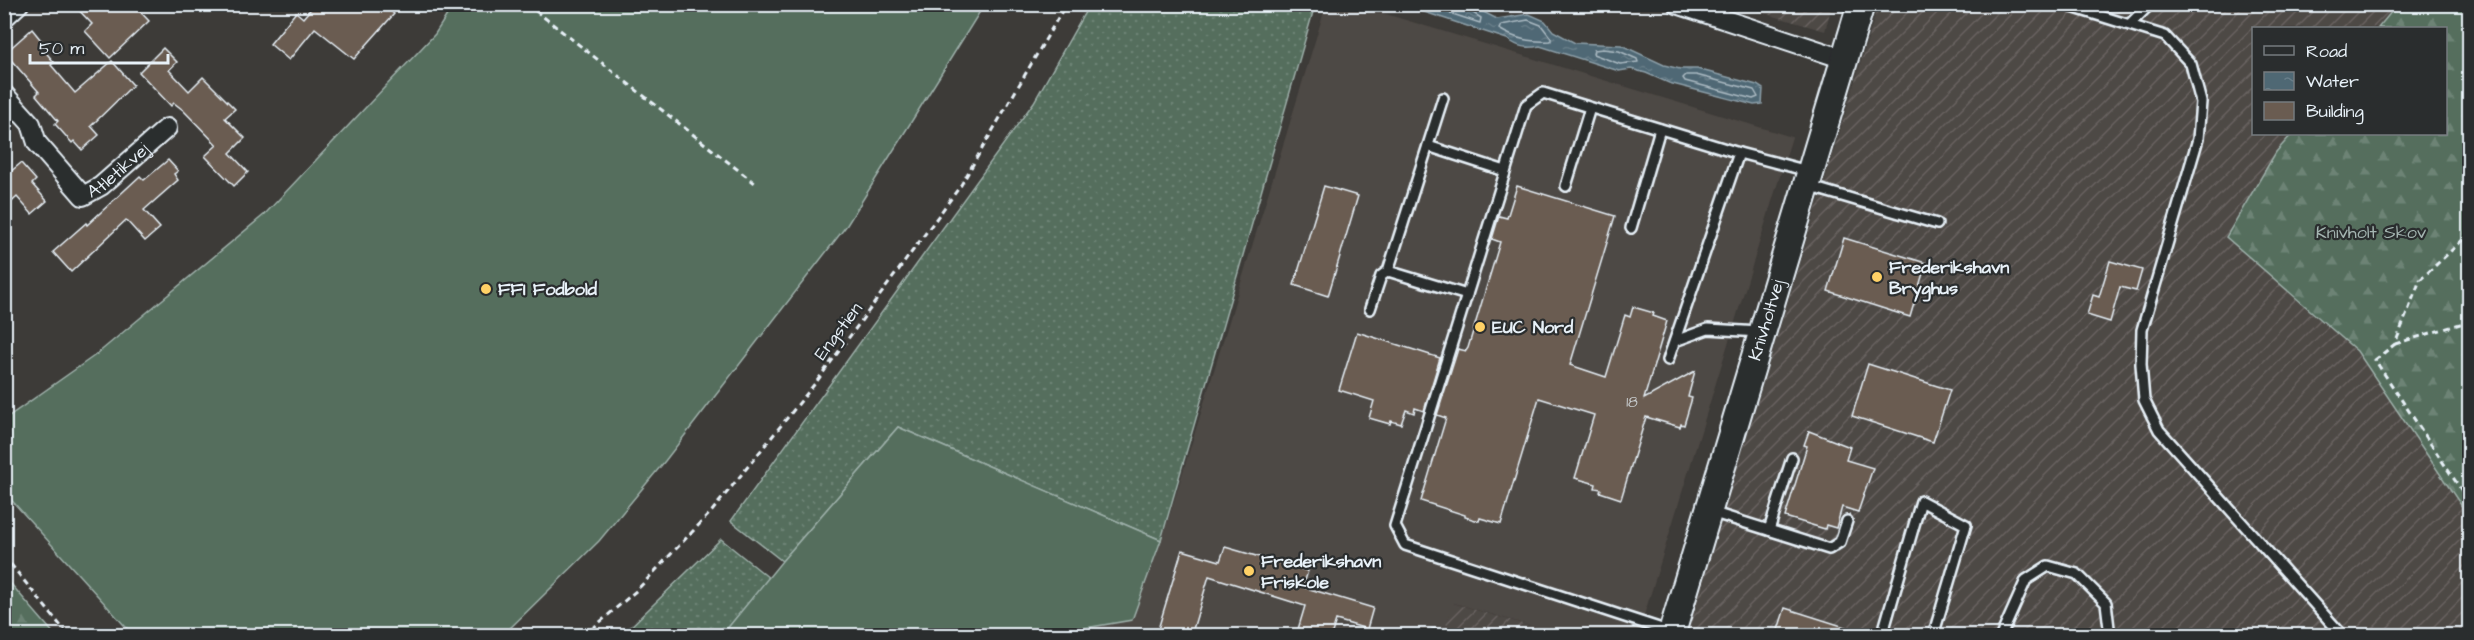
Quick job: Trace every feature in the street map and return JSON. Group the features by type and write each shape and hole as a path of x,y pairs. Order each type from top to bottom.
{"street":[{"path":"4,18 20,4"},
{"path":"1677,4 1844,59"},
{"name":"Knivholtvej","path":"1672,634 1861,4"},
{"name":"Atletikvej","path":"4,94 31,124 37,143 83,196 101,186 167,128"}],"lane":[{"path":"2062,4 2165,36 2191,64 2201,102 2198,139 2142,330 2141,364 2144,400 2159,430 2343,636"},
{"path":"2130,24 2150,4"},
{"path":"1672,634 1405,545 1395,526 1526,105 1543,93 1739,153 1937,224"},
{"path":"1370,309 1381,276 1388,271 1443,98"},
{"path":"1566,186 1590,108"},
{"path":"1631,228 1660,129"},
{"path":"1428,146 1505,171"},
{"path":"1668,360 1739,153"},
{"path":"1388,271 1467,295"},
{"path":"1675,340 1708,329 1762,332"},
{"path":"1769,530 1792,458"},
{"path":"1882,636 1921,501 1966,525 1933,636"},
{"path":"1709,511 1829,549 1840,543 1846,520"},
{"path":"2001,636 2026,580 2048,566 2077,574 2106,603 2110,636"}],"path":[{"path":"527,4 756,184"},
{"name":"Engstien","path":"584,636 637,590 712,511 817,381 961,184 1066,4"},
{"path":"2395,344 2420,280 2469,233"},
{"path":"2469,321 2395,344 2375,360 2469,503"},
{"path":"4,556 69,636"}],"shaded area":[{"name":"EUC Nord","path":"1326,5 1356,5 1792,137 1638,635 1560,635 1454,603 1443,635 1078,636 1080,629 1132,620 1169,517"},
{"path":"1736,5 1832,5 1825,31"},
{"path":"1878,5 2397,5 2379,27 2252,27 2252,135 2291,135 2276,152 2226,237 2357,351 2469,517 2469,635 1686,636"},
{"path":"1453,603 1560,635 1443,635"}],"green space":[{"name":"FFI Fodbold","path":"454,4 984,5 847,225 665,461 599,541 503,635 133,635 5,493 5,419 97,354 265,214 435,34"},
{"path":"1089,5 1315,5 1161,540 898,427 782,561 731,521 1034,102"},
{"name":"Knivholt Skov","path":"2397,5 2469,5 2469,517 2357,351 2226,237 2276,152 2291,135 2447,135 2447,27 2379,27"},
{"path":"898,427 1161,540 1132,620 1080,629 1078,636 722,635 782,561"},
{"path":"721,539 769,578 722,635 621,636"},
{"path":"5,577 55,635 5,635"}],"water":[{"path":"1403,5 1470,5 1497,19 1529,14 1545,21 1553,31 1575,43 1621,45 1664,65 1680,69 1697,69 1757,85 1763,89 1762,104 1754,105 1669,83 1631,69 1619,71 1540,46 1522,47 1507,39"}],"building":[{"path":"73,4 133,4 149,21 110,58 85,31 92,24"},
{"path":"315,4 399,4 392,12 394,14 354,59 315,28 289,60 270,44 296,12 303,18"},
{"path":"32,29 45,45 42,48 54,62 51,65 75,93 112,61 133,85 91,126 99,135 82,150 74,141 72,143 55,124 58,121 36,95 39,92 5,53"},
{"path":"163,48 177,62 169,70 189,91 203,77 235,109 225,118 245,138 230,153 248,172 234,186 205,156 217,145 183,110 174,103 171,106 139,72"},
{"path":"168,160 178,171 174,174 178,180 144,210 160,228 145,241 126,220 71,272 53,252 86,223 87,225 140,176 144,180"},
{"path":"21,163 36,180 32,184 47,201 32,214 17,197 4,209 4,177"},
{"path":"1324,186 1358,196 1328,296 1294,285"},
{"name":"EUC Nord","path":"1517,186 1615,216 1570,365 1606,377 1625,315 1630,317 1633,307 1654,313 1653,316 1667,321 1644,399 1695,371 1688,397 1692,398 1684,425 1681,424 1680,427 1646,417 1621,499 1600,492 1601,489 1595,488 1596,484 1575,478 1594,415 1539,398 1501,524 1480,518 1479,521 1465,517 1465,515 1421,501 1446,418 1437,415 1458,349 1466,351 1468,348 1500,242 1492,239 1499,216 1507,218"},
{"name":"Frederikshavn Bryghus","path":"1844,238 1926,263 1910,317 1828,291"},
{"path":"2110,261 2142,270 2136,291 2120,287 2110,322 2087,315 2093,295 2099,297"},
{"path":"1357,332 1440,358 1424,411 1415,408 1414,413 1406,410 1401,424 1391,421 1390,424 1369,418 1374,401 1339,390"},
{"path":"1868,364 1950,390 1933,442 1852,416"},
{"path":"1809,431 1850,447 1846,460 1873,468 1858,512 1842,507 1836,528 1826,525 1825,529 1785,517 1807,446 1804,445"},
{"path":"1225,547 1308,571 1303,587 1373,608 1367,629 1336,620 1331,636 1296,636 1305,606 1209,576 1191,636 1156,636 1182,550 1220,561"},
{"path":"1785,608 1861,632 1861,636 1776,636"}],"place":[{"name":"Frederikshavn Bryghus","path":"1877,277"},
{"name":"FFI Fodbold","path":"486,289"},
{"name":"EUC Nord","path":"1480,327"},
{"name":"Frederikshavn Friskole","path":"1249,571"}]}
